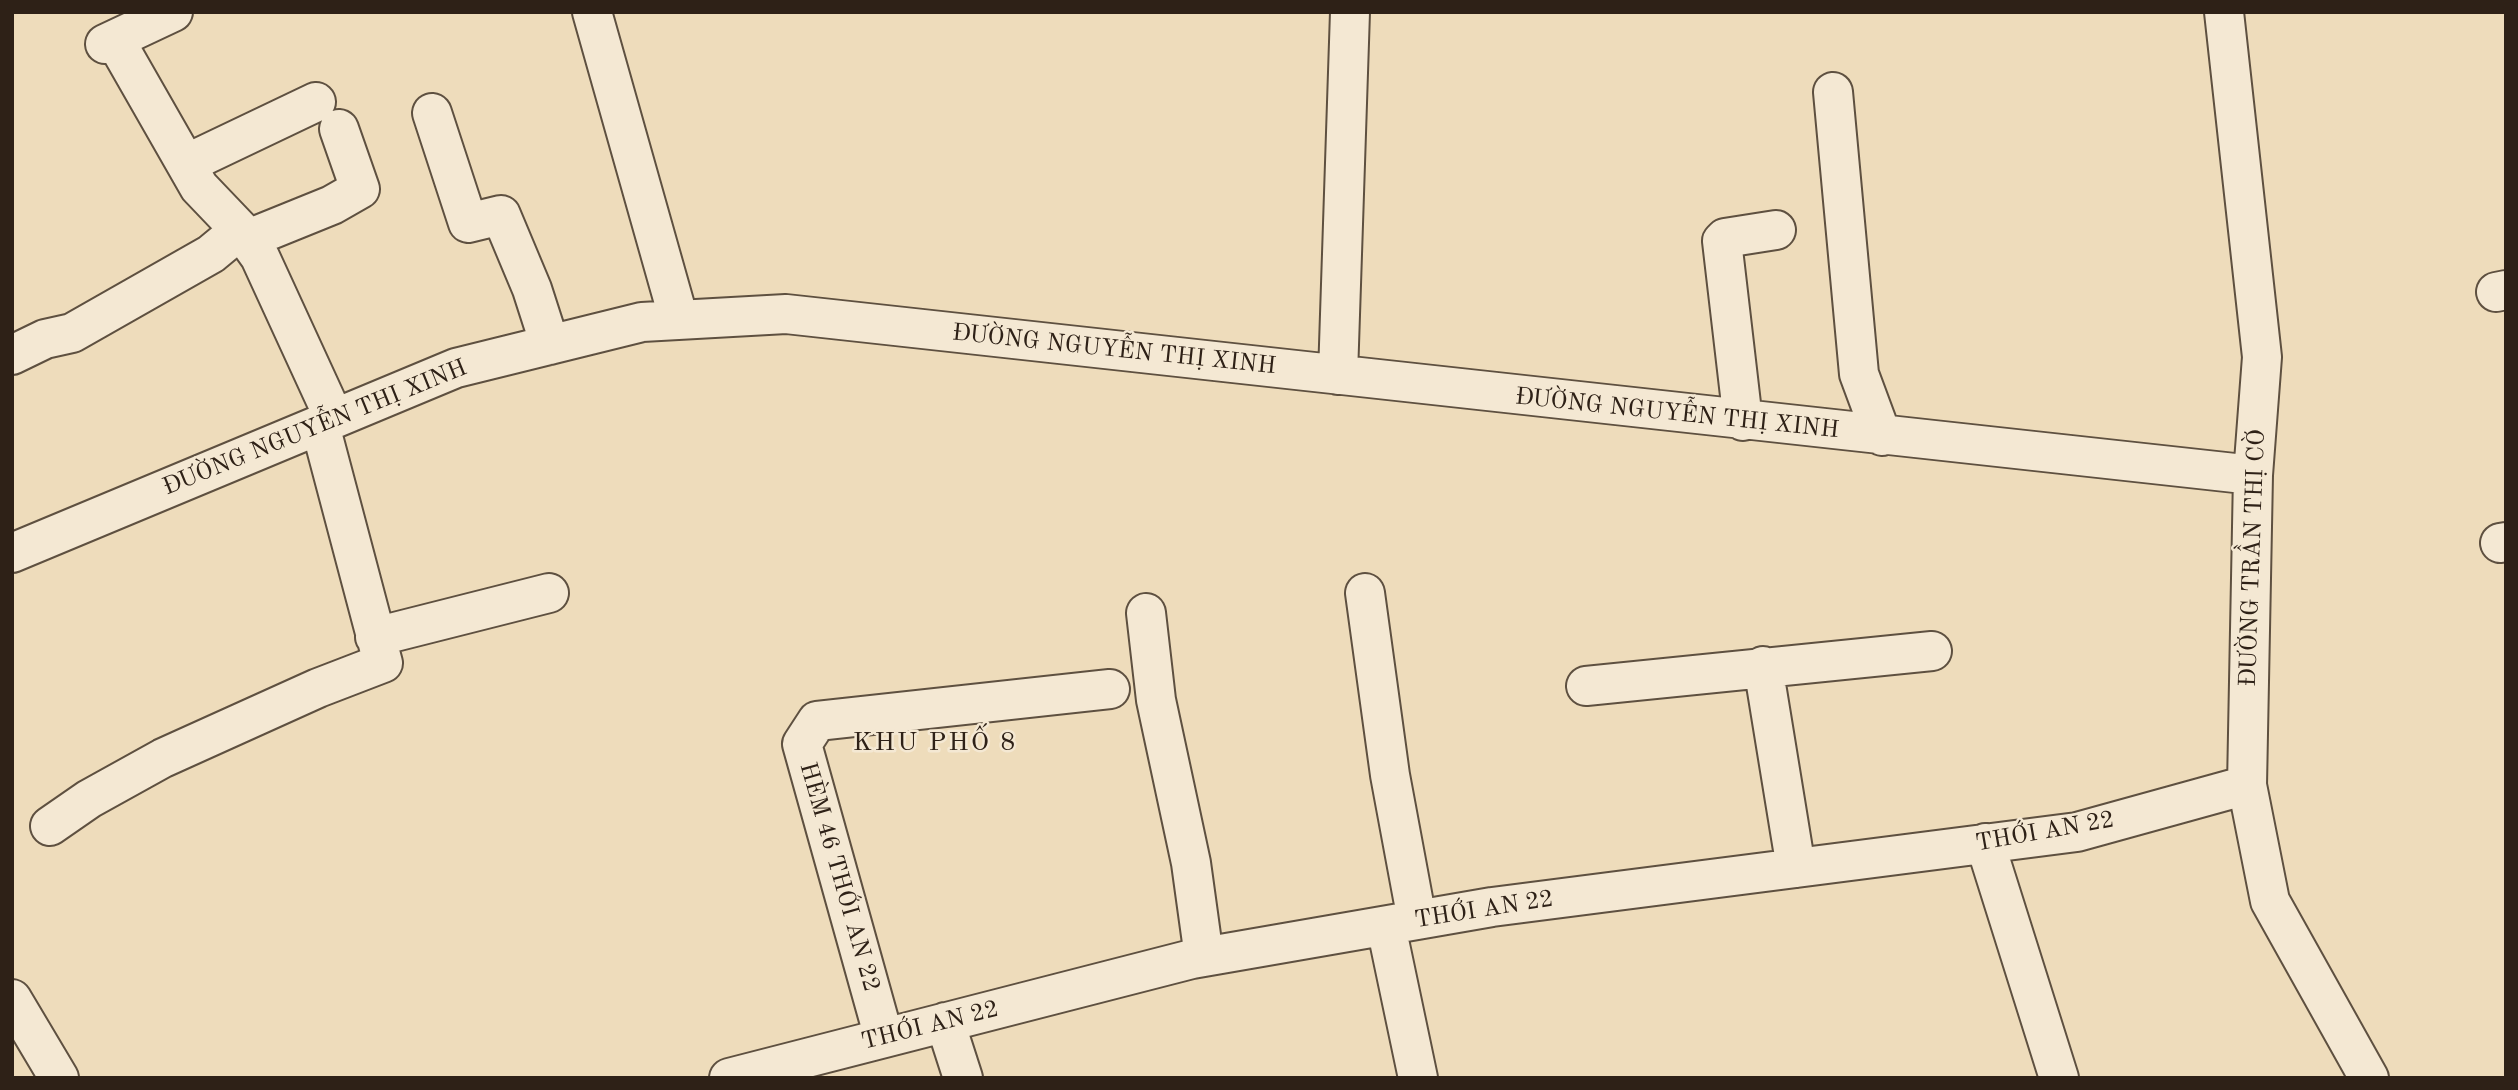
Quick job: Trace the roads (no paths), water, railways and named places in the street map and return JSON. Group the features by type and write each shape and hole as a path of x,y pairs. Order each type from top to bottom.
{"street":[{"path":"50,827 89,799 163,758 318,688 383,663 327,421 260,257 244,234 199,187 110,42 173,12"},
{"path":"592,12 679,320"},
{"path":"1338,375 1350,12"},
{"name":"ĐƯỜNG TRẦN THỊ CỜ","path":"2224,12 2262,358 2253,475 2247,785 2270,901 2369,1078"},
{"path":"1833,92 1858,373 1882,436"},
{"path":"432,113 468,223 500,215 532,289 550,345"},
{"path":"12,355 45,339 72,333 244,234 332,205 360,188 327,116 186,164"},
{"path":"1743,421 1722,241 1725,238 1776,230"},
{"name":"ĐƯỜNG NGUYỄN THỊ XINH","path":"12,553 456,368 642,322 786,314 2253,475"},
{"path":"375,637 549,593"},
{"path":"1364,593 1390,775 1401,923 1418,1078"},
{"path":"1146,613 1158,711 1191,863 1204,957"},
{"path":"1586,686 1932,651"},
{"path":"1763,666 1796,867"},
{"name":"HÈM 46 THỚI AN 22","path":"884,1038 802,744 817,721 1110,689"},
{"name":"THỚI AN 22","path":"729,1078 776,1072 884,1038 1204,957 1492,907 2077,832 2247,785"},
{"path":"1985,844 2059,1078"},
{"path":"12,999 59,1078"},
{"path":"945,1022 963,1078"}],"district":[{"name":"KHU PHỐ 8","path":"935,743"}]}
